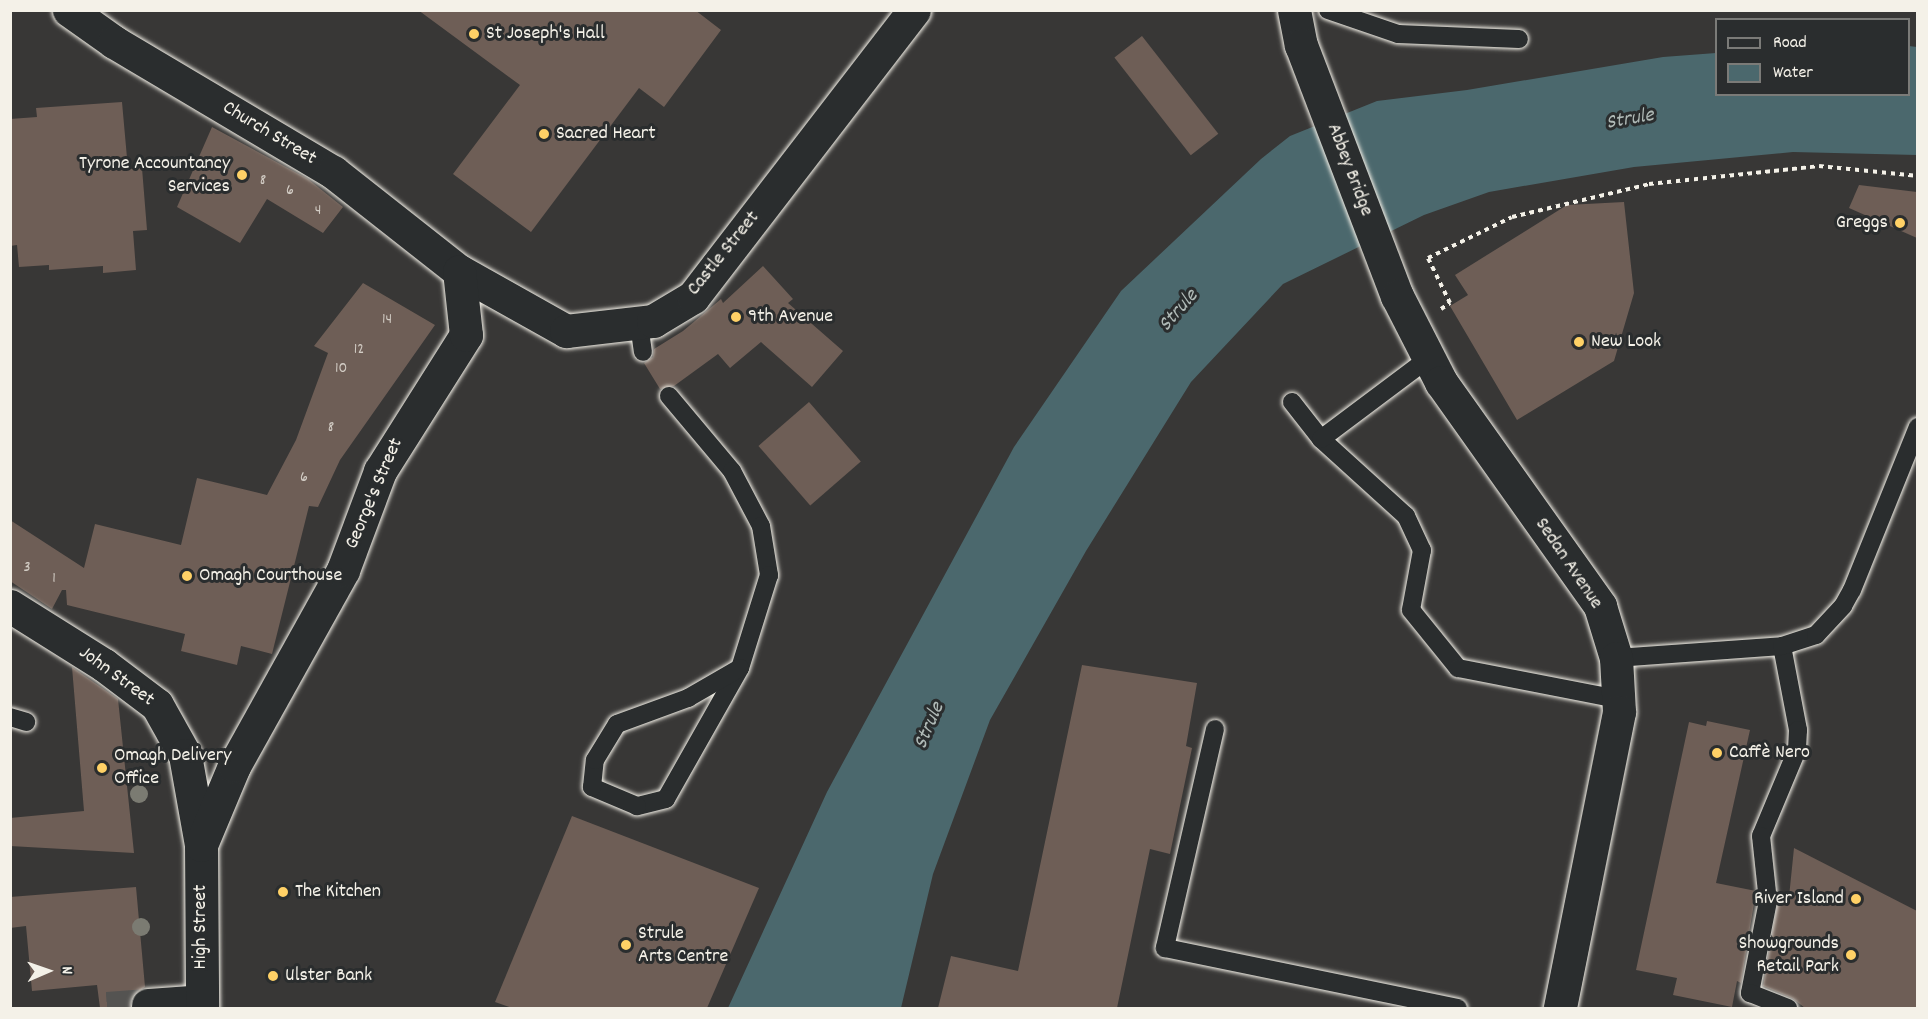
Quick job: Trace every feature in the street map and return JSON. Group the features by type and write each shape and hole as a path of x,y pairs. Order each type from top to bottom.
{"street":[{"name":"Church Street","path":"69,10 114,42 333,172 459,271"},
{"name":"Castle Street","path":"459,271 566,331 641,338 653,321 693,297 914,10"},
{"name":"Abbey Bridge","path":"1294,10 1301,45 1397,296"},
{"name":"George's Street","path":"201,845 234,766 343,570 380,471 404,427 451,363 466,335 459,271"},
{"name":"Sedan Avenue","path":"1397,296 1441,382 1599,606 1616,658 1619,712 1601,813 1560,1008"},
{"name":"John Street","path":"10,606 104,665 157,705 185,754 201,845"},
{"name":"High Street","path":"201,845 202,1005"},
{"path":"148,1005 202,1005"}],"lane":[{"path":"1328,10 1398,34 1519,39"},
{"path":"1321,440 1429,358"},
{"path":"669,396 732,471 762,526 770,575 740,668 666,799 638,806 592,787 596,760 617,724 688,698 740,668"},
{"path":"1292,402 1321,440 1406,516 1422,550 1411,610 1458,668 1617,699"},
{"path":"1616,658 1782,646 1816,635 1843,606 1917,427"},
{"path":"1782,646 1798,730 1797,750 1761,836 1768,901 1750,993 1788,1008"},
{"path":"1215,729 1165,948 1458,1008"}],"path":[{"path":"1413,328 1450,303 1428,258 1512,217 1649,184 1819,166 1917,176"}],"water":[{"name":"Strule","path":"1910,46 1917,47 1917,155 1793,152 1634,167 1489,192 1424,215 1283,284 1191,382 1086,551 990,720 933,874 901,1008 728,1008 827,792 1014,447 1121,291 1261,159 1290,136 1377,101 1467,90 1663,57 1715,53 1715,96 1910,96"}],"building":[{"name":"Sacred Heart","path":"418,10 695,10 721,30 664,107 639,88 531,232 453,174 520,85"},
{"path":"1142,36 1218,134 1191,155 1114,58"},
{"path":"122,102 128,169 142,168 147,230 133,231 136,270 103,273 103,266 49,270 49,265 19,267 17,245 10,246 10,119 37,117 36,108"},
{"path":"212,127 308,179 343,207 323,233 267,199 240,243 177,207"},
{"name":"Greggs","path":"1859,185 1917,192 1917,238 1849,208"},
{"path":"1624,202 1634,293 1614,361 1517,420 1450,306 1468,295 1455,275 1567,205"},
{"path":"763,266 793,299 788,303 843,351 812,387 761,342 730,368 718,354 674,386 660,389 644,363 653,357 654,349 683,331 721,299 723,303"},
{"path":"363,283 435,325 340,460 318,507 309,506 272,654 241,646 237,665 181,651 185,634 67,605 66,590 62,590 52,609 10,581 10,520 84,568 95,524 181,545 197,478 267,495 296,440 328,353 314,346"},
{"path":"809,402 861,462 810,506 758,446"},
{"path":"1082,665 1197,683 1186,746 1192,748 1170,854 1150,849 1117,1008 938,1008 951,956 1018,971"},
{"path":"72,667 118,699 134,853 10,846 10,818 84,811"},
{"path":"1707,721 1750,730 1716,883 1756,891 1741,983 1737,981 1732,1007 1673,995 1677,978 1636,970 1689,722 1706,726"},
{"name":"Strule Arts Centre","path":"572,816 759,888 707,1008 512,1008 495,1002"},
{"name":"Showgrounds Retail Park","path":"1794,848 1917,911 1917,1008 1805,1008 1792,998 1763,986 1779,895 1789,897"},
{"path":"136,887 145,987 131,996 130,1008 100,1008 97,985 32,991 26,926 10,928 10,897"}],"tunnel":[{"path":"107,1008 148,1005"}],"place":[{"name":"St Joseph's Hall","path":"474,34"},
{"name":"Sacred Heart","path":"544,134"},
{"name":"Tyrone Accountancy Services","path":"242,175"},
{"name":"Greggs","path":"1900,223"},
{"name":"9th Avenue","path":"736,317"},
{"name":"New Look","path":"1579,342"},
{"name":"Omagh Courthouse","path":"187,576"},
{"name":"Caffè Nero","path":"1717,753"},
{"name":"Omagh Delivery Office","path":"102,768"},
{"name":"The Kitchen","path":"283,892"},
{"name":"River Island","path":"1856,899"},
{"name":"Strule Arts Centre","path":"626,945"},
{"name":"Showgrounds Retail Park","path":"1851,955"},
{"name":"Ulster Bank","path":"273,976"}]}
